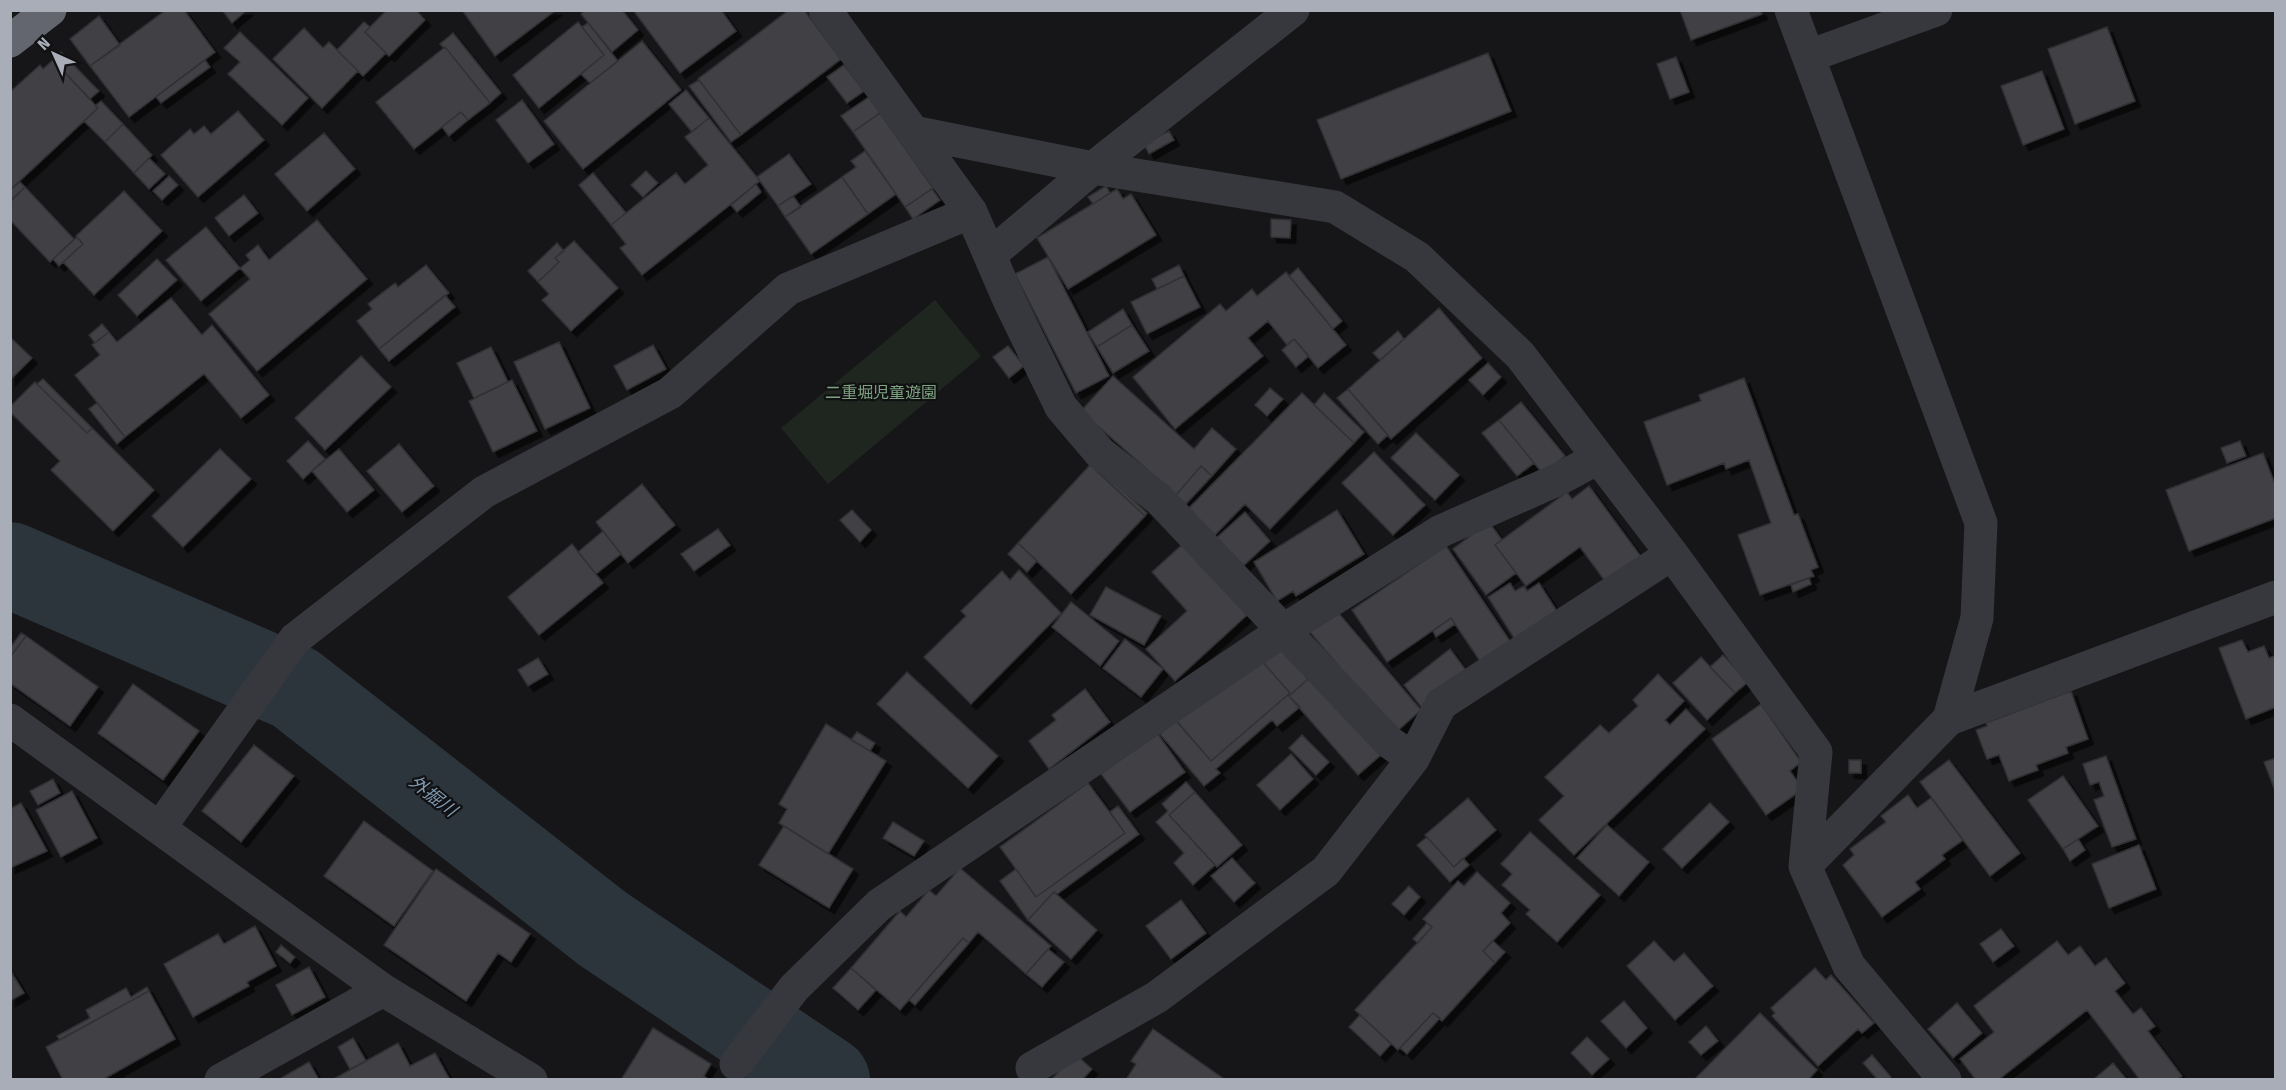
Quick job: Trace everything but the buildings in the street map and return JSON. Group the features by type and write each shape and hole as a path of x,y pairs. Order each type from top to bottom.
{"highway":[{"path":"10,41 50,10"}],"street":[{"path":"825,10 971,212 1009,300 1062,407 1100,453 1159,499 1389,742 1413,759"},
{"path":"990,255 1093,168 1293,10"},
{"path":"1791,10 1981,523 1977,618 1949,719"},
{"path":"1809,56 1936,10"},
{"path":"913,132 1093,168 1335,207 1417,257 1520,355 1672,554 1816,752 1804,866 1849,966 1945,1080"},
{"path":"161,826 295,639 484,492 670,393 788,289 971,212"},
{"path":"736,1064 794,988 879,905 1284,630 1441,531 1559,479 1598,458"},
{"path":"1032,1068 1157,997 1326,871 1413,759 1441,704 1672,554"},
{"path":"1804,866 1949,719 2276,597"},
{"path":"10,720 161,826 383,990 531,1080"},
{"path":"221,1080 383,990"}],"green space":[{"name":"二重堀児童遊園","path":"935,300 981,356 828,484 781,428"}],"waterway":[{"name":"外掘川","path":"10,565 295,688 603,929 827,1080"}]}
